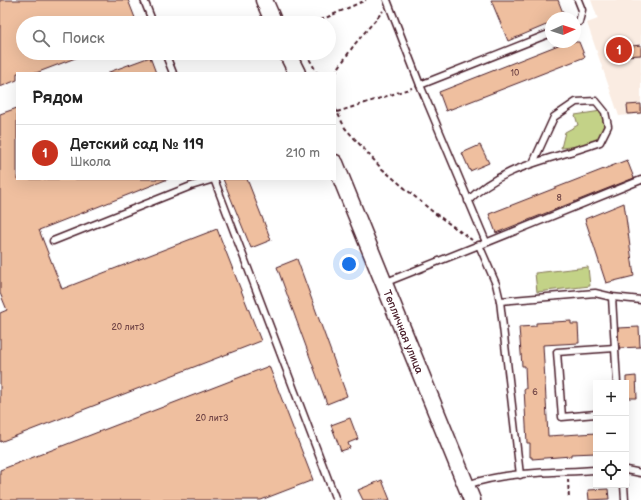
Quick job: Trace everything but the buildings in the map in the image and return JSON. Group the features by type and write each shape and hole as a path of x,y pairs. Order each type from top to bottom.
{"street":[{"path":"264,0 271,16"},
{"path":"290,60 296,72"},
{"name":"Тепличная улица","path":"336,165 469,493"}],"lane":[{"path":"144,0 150,16"},
{"path":"387,0 420,85 486,242"},
{"path":"578,0 582,10 581,16"},
{"path":"420,85 545,35"},
{"path":"168,60 173,72"},
{"path":"468,201 478,190 507,174 534,163 600,142 608,126 605,112 596,101 576,102 554,117 534,163"},
{"path":"53,241 191,186 211,180"},
{"path":"214,180 336,500"},
{"path":"384,283 641,180"},
{"path":"480,245 496,284 500,301 520,475"},
{"path":"500,301 596,293 641,300"},
{"path":"612,296 617,380"},
{"path":"593,414 562,417 558,352 615,348"},
{"path":"469,493 486,479 520,475 593,470"},
{"path":"629,471 641,473"},
{"path":"624,488 625,500"}],"path":[{"path":"330,16 366,0"},
{"path":"336,72 354,45 384,9"},
{"path":"310,60 316,72"},
{"path":"420,85 337,112 345,128 380,168 433,212 480,245"},
{"path":"568,472 570,500"}],"shaded area":[{"path":"591,0 641,0 641,114 619,116 587,23 598,19"}],"green space":[{"path":"601,111 604,127 599,140 579,146 561,148 565,132 578,125 575,115"},
{"path":"588,267 590,286 537,292 535,273"}],"place":[{"name":"Детский сад № 119","path":"619,50"}]}
